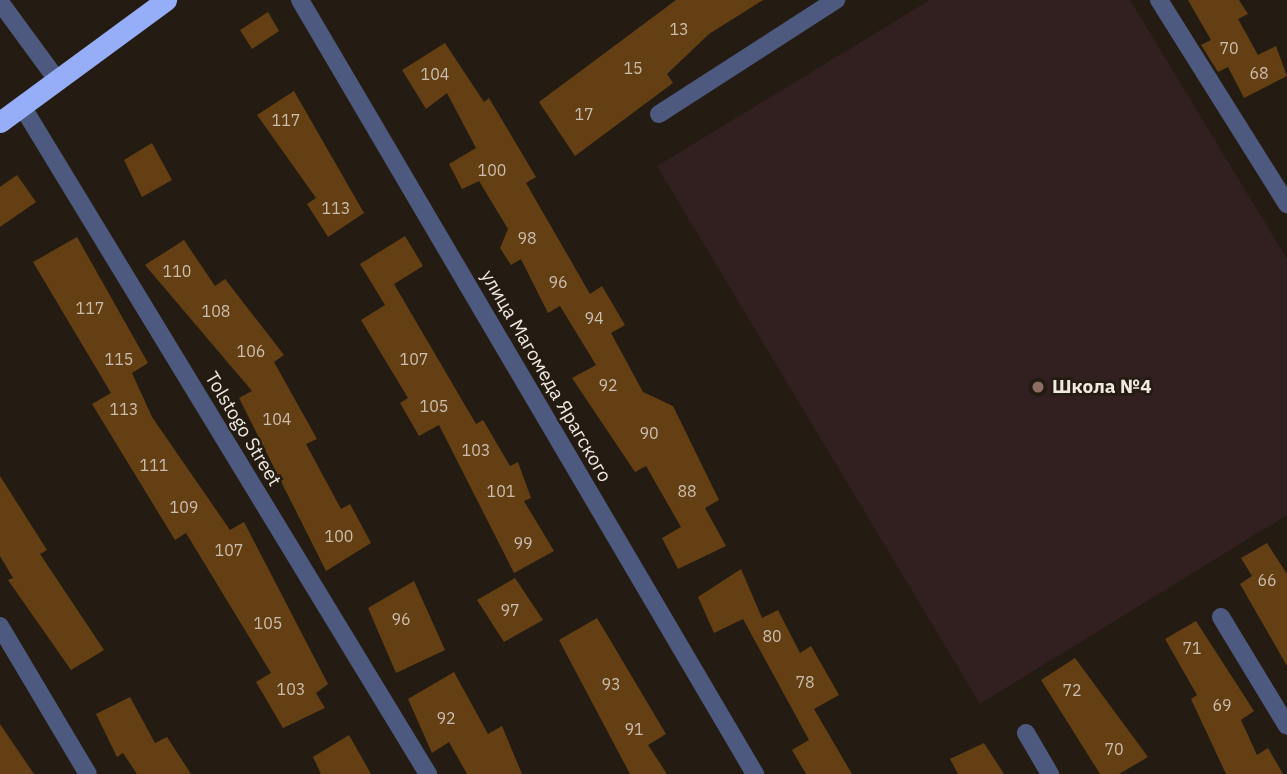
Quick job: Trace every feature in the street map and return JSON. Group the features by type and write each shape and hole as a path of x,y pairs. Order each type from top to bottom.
{"highway":[{"path":"0,122 166,0"}],"street":[{"name":"улица Магомеда Ярагского","path":"300,0 755,774"},
{"path":"659,114 836,0"},
{"path":"1159,0 1287,204"},
{"path":"0,2 57,80"},
{"name":"Tolstogo Street","path":"22,106 428,774"},
{"path":"1221,617 1287,726"},
{"path":"0,626 88,774"},
{"path":"1026,733 1050,774"}],"shaded area":[{"name":"Школа №4","path":"930,0 1130,0 1287,259 1287,515 980,704 657,166"}],"building":[{"path":"676,0 763,0 709,34 667,74 673,83 575,156 539,102"},
{"path":"1188,0 1239,0 1248,14 1238,19 1258,55 1276,46 1287,76 1244,98 1228,67 1218,72 1201,45 1211,40"},
{"path":"268,12 279,31 252,49 240,30"},
{"path":"445,43 484,102 489,98 536,177 526,183 590,294 602,286 625,325 611,333 643,392 673,406 719,500 705,508 726,546 678,569 662,538 681,527 646,466 635,472 572,378 596,365 560,306 548,313 521,259 511,265 500,248 508,229 479,181 462,189 449,164 476,148 447,93 426,109 402,70"},
{"path":"294,91 364,213 328,237 307,204 316,198 257,115"},
{"path":"152,143 172,180 142,197 124,160"},
{"path":"17,175 36,202 0,227 0,187"},
{"path":"405,236 423,266 394,284 476,424 483,420 510,466 518,462 531,498 524,501 554,551 514,573 439,425 419,436 400,403 408,398 361,320 385,305 360,264"},
{"path":"77,237 148,363 132,373 152,417 230,530 244,522 328,684 316,693 325,708 283,728 256,682 271,673 186,533 175,540 92,404 111,393 33,262"},
{"path":"184,240 215,286 225,279 284,355 274,362 317,439 306,444 341,509 350,504 371,543 326,571 239,398 252,391 145,265"},
{"path":"0,476 47,550 40,554 104,650 71,670 8,580 13,578 0,556"},
{"path":"1267,543 1287,574 1287,666 1240,584 1252,576 1241,558"},
{"path":"741,569 762,618 778,610 800,653 811,646 839,695 814,709 852,774 806,774 792,750 809,740 743,619 714,633 698,597"},
{"path":"515,578 543,620 504,642 477,600"},
{"path":"414,581 445,650 396,673 368,608"},
{"path":"597,618 666,734 648,745 667,774 630,774 559,640"},
{"path":"1196,621 1254,711 1241,720 1257,755 1268,748 1283,774 1226,774 1191,699 1197,695 1165,639"},
{"path":"1075,658 1148,757 1119,774 1100,774 1041,680"},
{"path":"454,672 488,734 502,726 522,774 467,774 449,742 432,753 408,699"},
{"path":"130,697 155,743 167,737 191,774 137,774 123,753 117,757 96,714"},
{"path":"0,724 34,774 0,774"},
{"path":"349,735 371,774 321,774 313,757"},
{"path":"984,743 1004,774 958,774 950,759"}],"place":[{"name":"Школа №4","path":"1038,387"}]}
